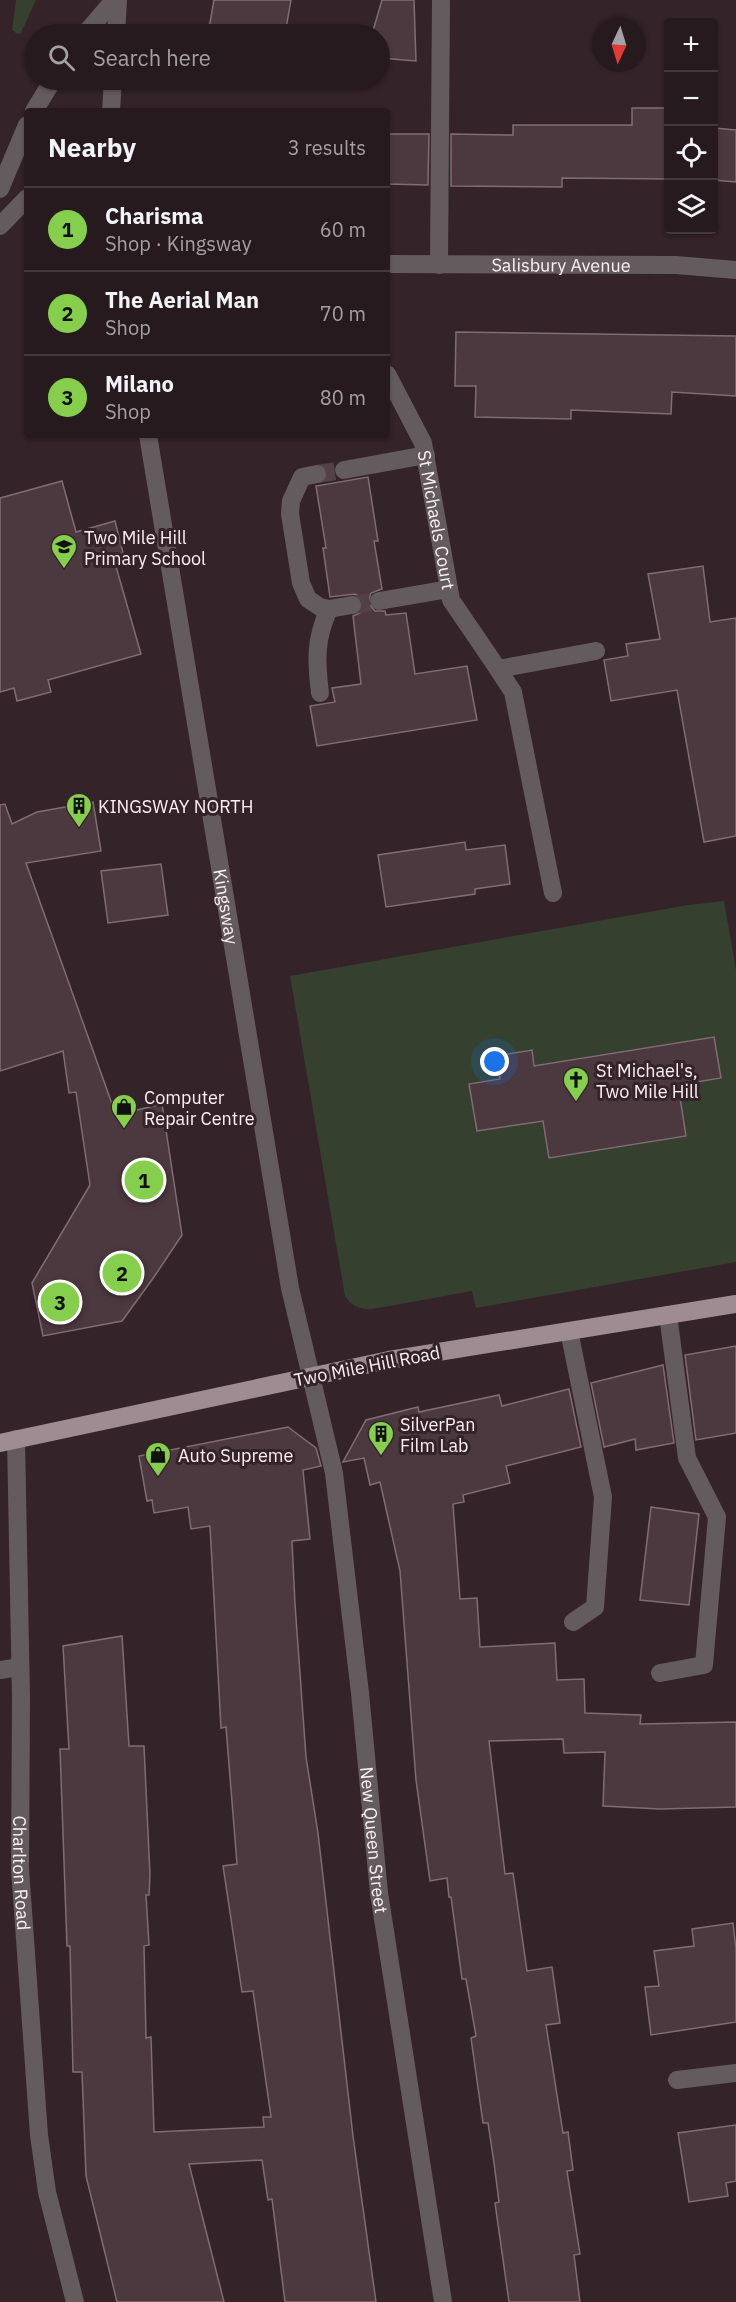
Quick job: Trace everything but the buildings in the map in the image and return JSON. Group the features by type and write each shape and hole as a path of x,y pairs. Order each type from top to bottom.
{"main road":[{"name":"Two Mile Hill Road","path":"8,1441 389,1360 736,1304"}],"street":[{"path":"94,24 116,0"},
{"path":"116,0 116,24"},
{"path":"439,264 441,0"},
{"path":"36,108 47,90"},
{"path":"111,108 112,90"},
{"path":"0,189 24,132"},
{"path":"0,226 24,201"},
{"name":"Salisbury Avenue","path":"390,264 676,265 736,270"},
{"name":"St Michaels Court","path":"390,380 423,443 452,600 513,692 553,893"},
{"name":"Kingsway","path":"148,438 290,1288 312,1376"},
{"path":"344,470 426,455"},
{"path":"317,474 302,477 291,501 290,514 301,583 308,598 320,607 329,609 352,605"},
{"path":"379,601 449,589"},
{"path":"320,693 316,648 322,624 329,609"},
{"path":"498,669 596,651"},
{"path":"660,1672 704,1665 717,1517 687,1458 668,1315"},
{"path":"569,1331 603,1497 594,1607 573,1622"},
{"name":"New Queen Street","path":"312,1376 333,1473 360,1693 379,1893 443,2302"},
{"name":"Charlton Road","path":"8,1441 20,1668 20,1869 39,2135 47,2192 75,2302"},
{"path":"0,1670 20,1668"},
{"path":"677,2080 736,2073"}],"green space":[{"path":"16,0 36,0 21,33 17,34 12,30"},
{"path":"724,901 736,970 736,1262 476,1308 472,1291 373,1309 361,1308 351,1303 345,1296 290,976 688,905"}],"tunnel":[{"path":"317,474 344,470"},
{"path":"352,605 379,601"}],"place":[{"name":"Two Mile Hill Primary School","path":"64,570"},
{"name":"KINGSWAY NORTH","path":"79,829"},
{"name":"St Michael's, Two Mile Hill","path":"576,1103"},
{"name":"Computer Repair Centre","path":"124,1130"},
{"name":"Charisma","path":"144,1180"},
{"name":"The Aerial Man","path":"122,1273"},
{"name":"Milano","path":"60,1302"},
{"name":"SilverPan Film Lab","path":"381,1457"},
{"name":"Auto Supreme","path":"158,1478"}]}
